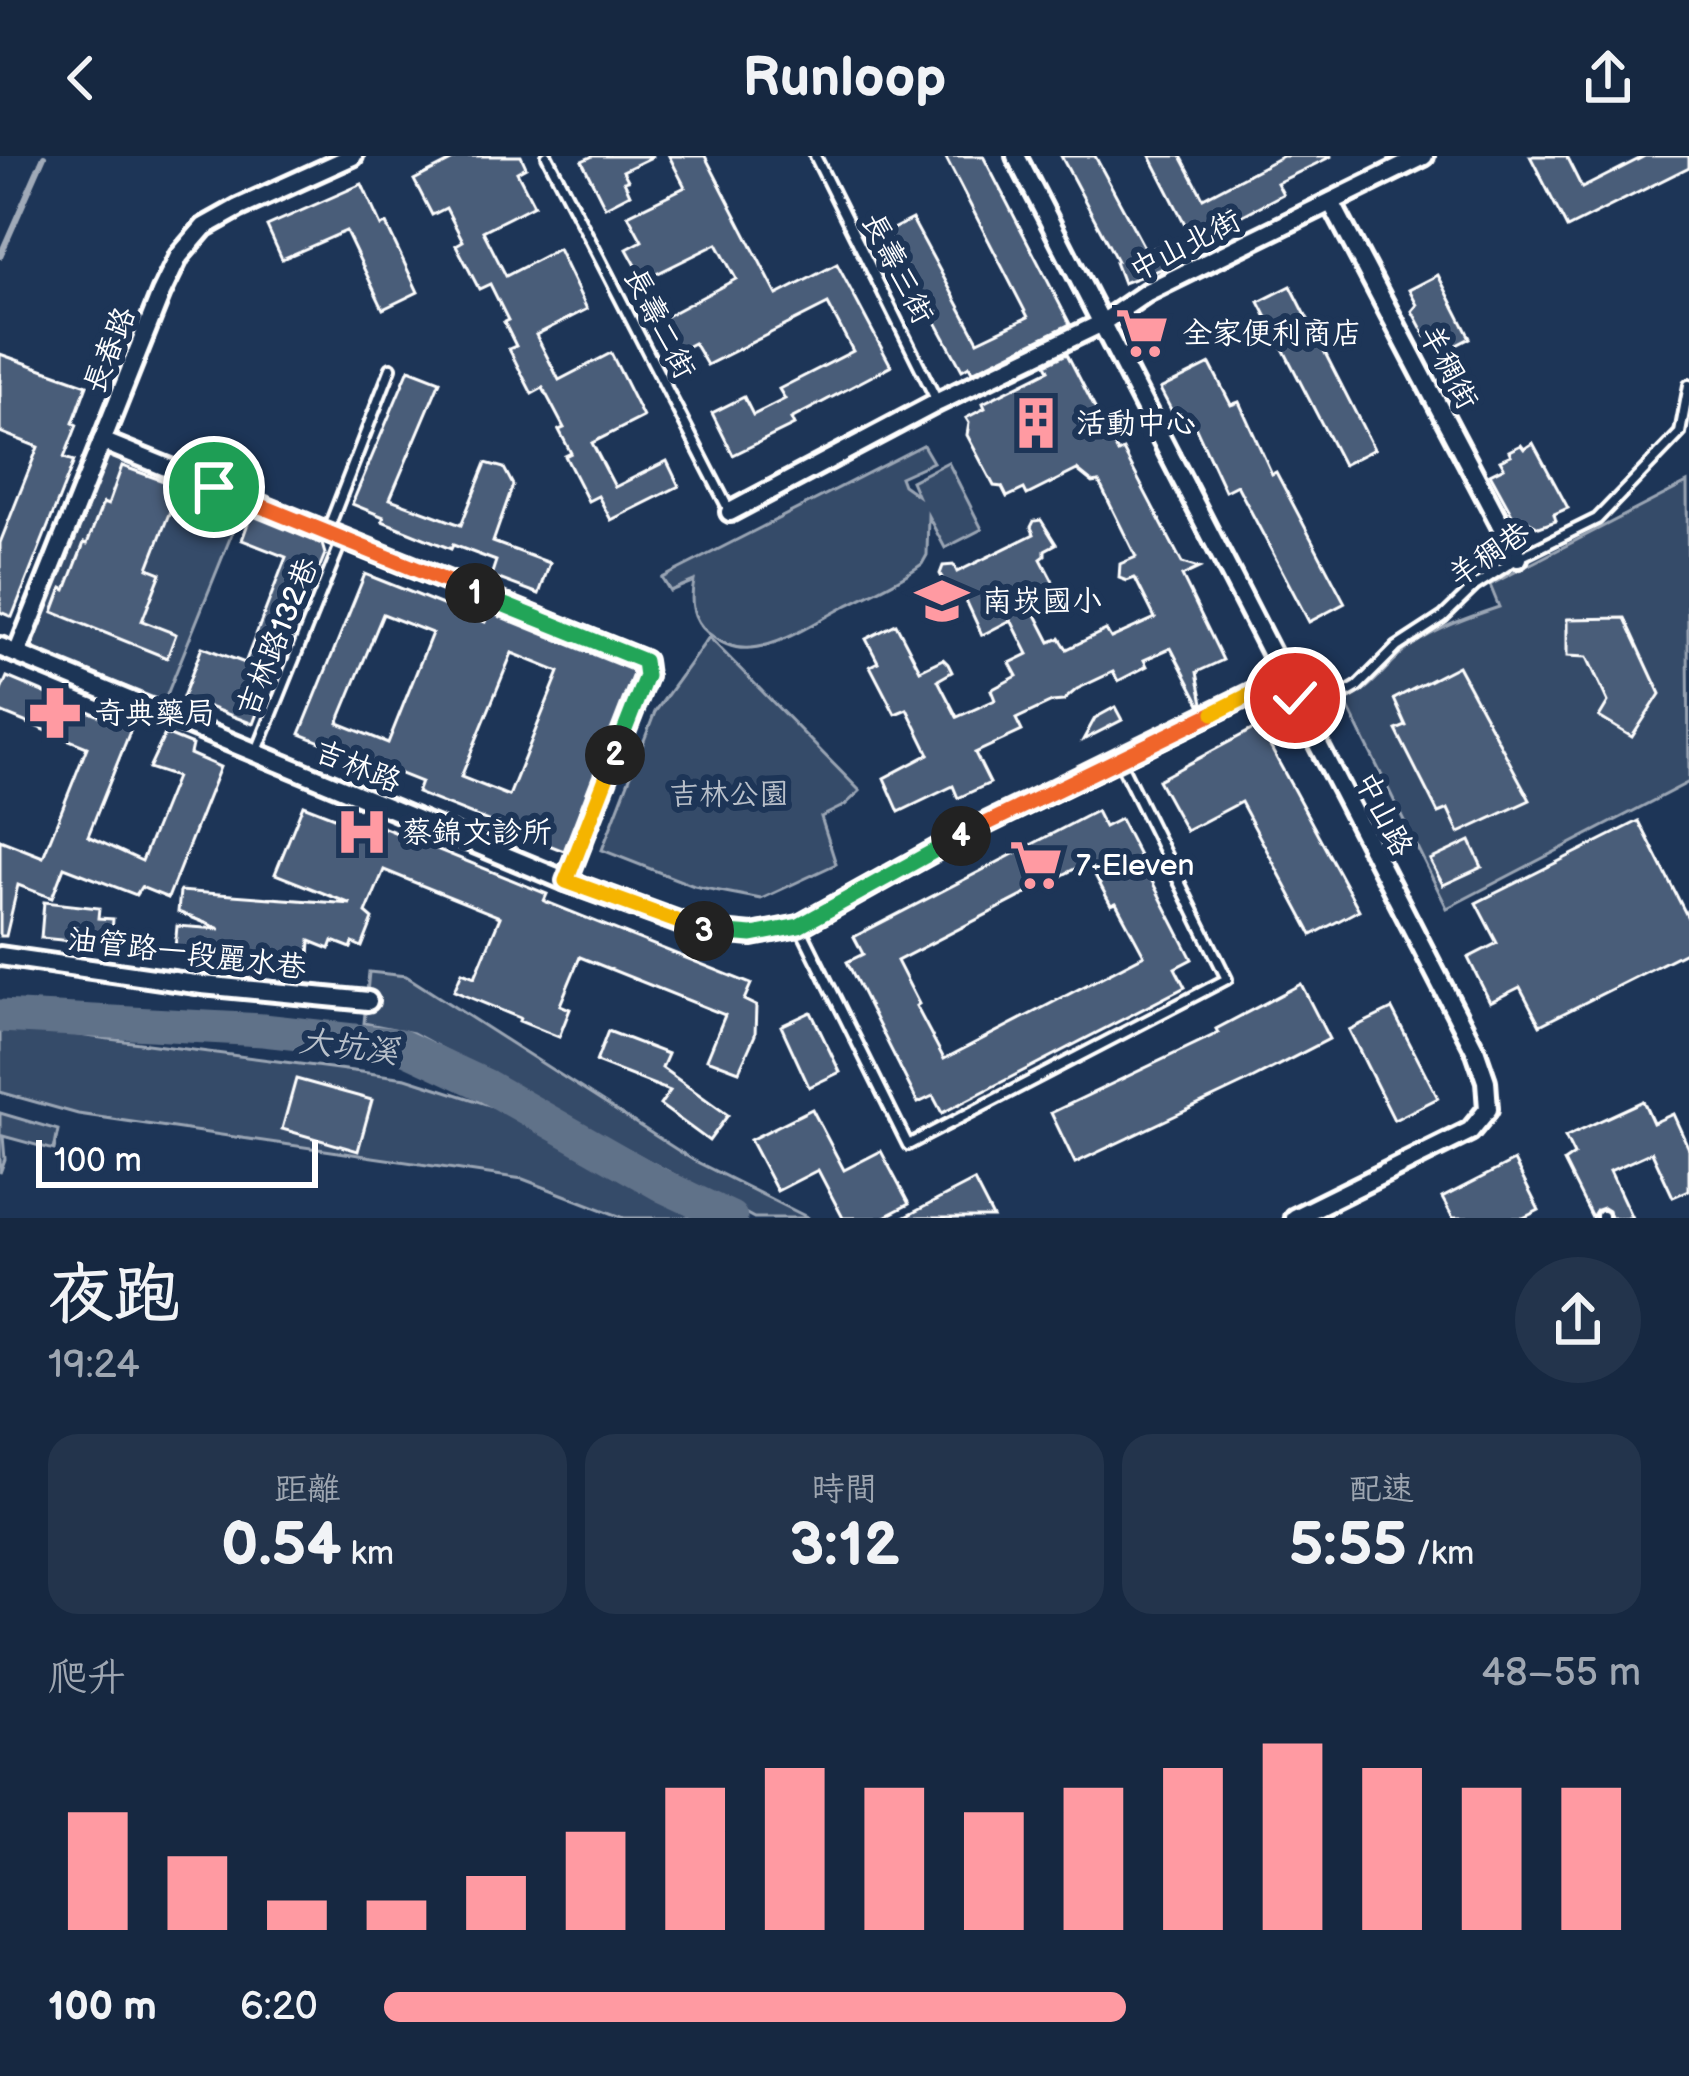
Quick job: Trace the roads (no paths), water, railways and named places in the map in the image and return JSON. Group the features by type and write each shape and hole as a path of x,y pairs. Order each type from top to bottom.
{"street":[{"name":"長春路","path":"9,650 179,256 204,227 353,156"},
{"name":"中山路","path":"1016,156 1285,677 1486,1081 1488,1109 1470,1131 1294,1218"},
{"name":"中山北街","path":"730,512 938,402 1102,323 1147,292 1424,156"},
{"name":"羊稠街","path":"1331,202 1518,558"},
{"path":"102,441 644,661 646,676 566,881"},
{"name":"吉林路","path":"9,650 566,881 700,930 752,935 799,926 968,832 1285,677"},
{"name":"油管路一段麗水巷","path":"0,956 202,985 368,1001"}],"lane":[{"name":"長壽二街","path":"547,156 730,512"},
{"name":"長壽三街","path":"815,156 938,402"},
{"name":"吉林路132巷","path":"256,753 391,368"},
{"name":"羊稠巷","path":"1305,717 1357,687 1397,647 1443,617 1475,586 1518,558 1598,519 1679,433 1686,418 1689,386"},
{"path":"799,926 908,1145 1227,979 1120,760"}],"waterway":[{"path":"0,256 44,156"},
{"name":"大坑溪","path":"0,1016 263,1030 399,1045 487,1086 663,1186 731,1218"}],"place":[{"name":"全家便利商店","path":"1142,333"},
{"name":"活動中心","path":"1036,423"},
{"name":"南崁國小","path":"942,601"},
{"name":"奇典藥局","path":"55,713"},
{"name":"蔡錦文診所","path":"362,832"},
{"name":"7-Eleven","path":"1036,865"}],"park label":[{"name":"吉林公園","path":"729,794"}]}
